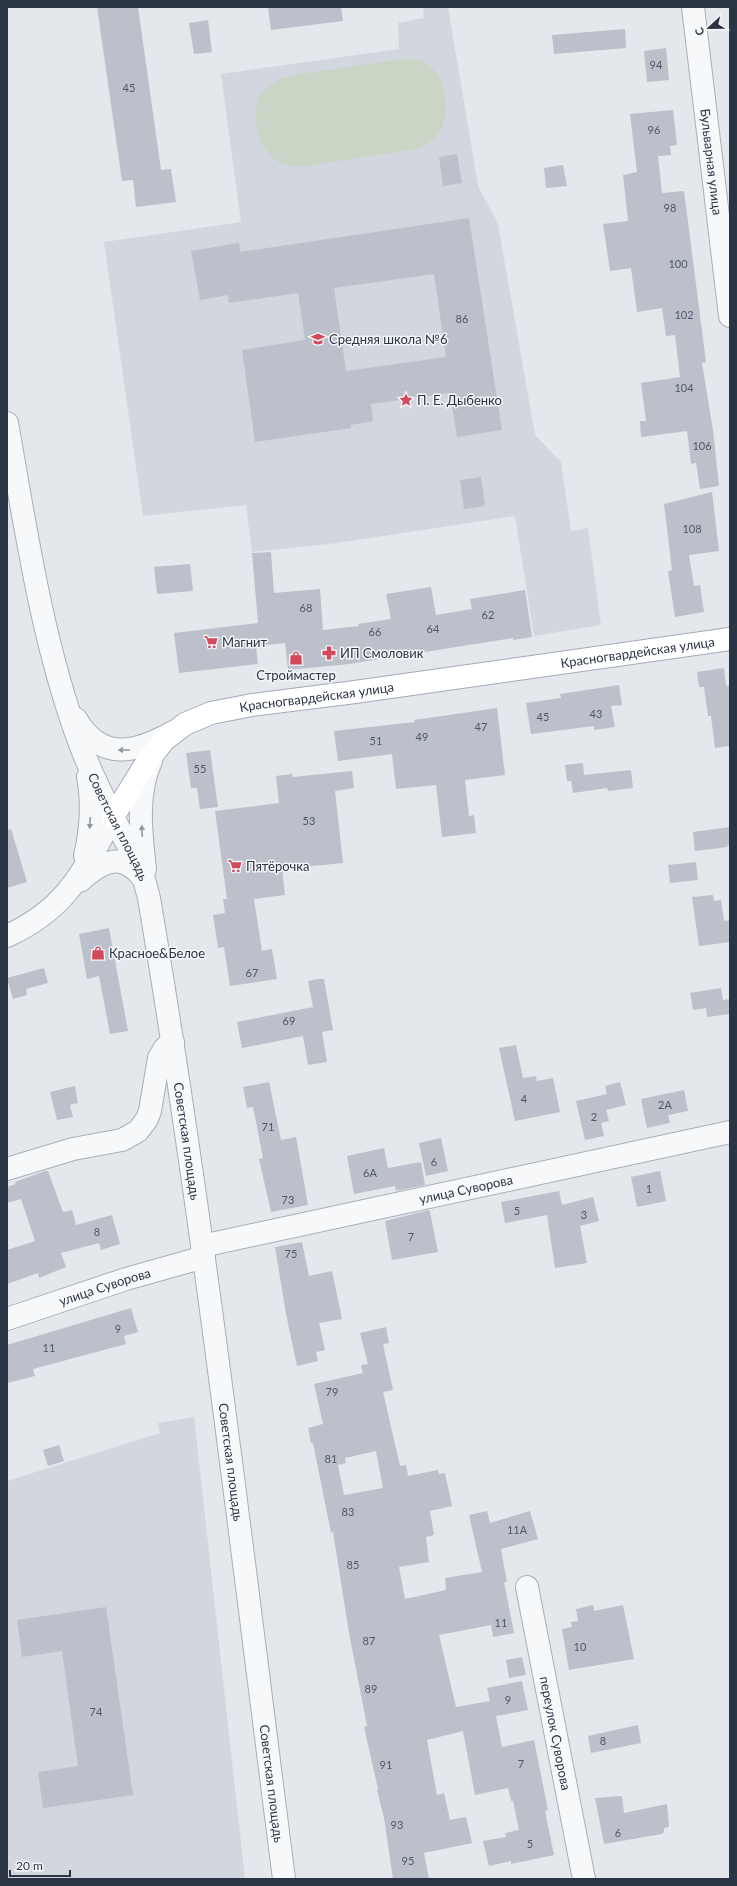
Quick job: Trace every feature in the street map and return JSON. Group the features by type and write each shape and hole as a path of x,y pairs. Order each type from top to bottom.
{"main road":[{"name":"Красногвардейская улица","path":"113,817 147,762 173,732 197,718 228,709 730,638"}],"street":[{"name":"Бульварная улица","path":"693,7 730,316"},
{"name":"Советская площадь","path":"7,423 39,592 65,696 89,766 146,888 173,1042 203,1251 284,1879"},
{"path":"65,696 72,713 87,734 105,746 114,749 132,749 152,743 173,732"},
{"path":"69,891 85,855 90,828 89,784 80,743"},
{"path":"146,888 141,808 146,777 156,750"},
{"name":"Красногвардейская улица","path":"7,936 45,915 69,891 113,817"},
{"path":"69,891 96,868 115,861 131,865 146,888"},
{"path":"7,1169 73,1149 122,1140 138,1131 147,1119 150,1111 159,1058 165,1048 173,1042"},
{"name":"улица Суворова","path":"7,1319 126,1279 203,1251 730,1132"},
{"name":"переулок Суворова","path":"527,1587 584,1879"}],"shaded area":[{"name":"Средняя школа №6","path":"423,7 448,7 478,186 498,224 535,435 561,462 571,531 588,528 601,625 534,636 515,516 337,543 252,552 246,505 143,516 104,242 241,222 221,74 399,49 398,23 424,18"},
{"path":"194,1417 245,1879 7,1879 7,1481 160,1433 158,1423"}],"green space":[{"path":"403,59 419,60 428,65 435,72 441,82 446,104 445,115 443,125 438,134 430,142 415,149 306,166 282,164 272,157 266,150 258,131 256,110 262,93 271,84 293,75"}],"building":[{"path":"97,7 138,7 161,170 171,169 176,202 136,207 133,180 122,181"},
{"path":"268,7 341,7 343,21 271,30"},
{"path":"208,20 212,52 194,54 189,23"},
{"path":"625,29 626,48 554,54 552,35"},
{"path":"666,48 669,80 647,82 644,51"},
{"path":"673,110 677,145 670,146 671,155 658,156 662,193 684,191 706,362 702,363 713,430 719,486 700,489 696,463 691,464 687,431 641,437 640,421 646,421 641,383 680,377 675,335 666,336 662,308 637,312 631,268 610,271 603,224 628,221 623,175 637,172 630,114"},
{"path":"457,154 462,183 443,186 439,157"},
{"path":"563,165 567,186 546,188 544,168"},
{"path":"469,218 502,430 457,437 450,393 371,404 373,421 351,425 351,428 255,442 242,350 305,340 298,293 229,303 228,295 200,300 191,251 239,243 240,252","holes":["434,274 446,357 346,371 334,288"]},
{"path":"481,477 485,506 464,509 460,480"},
{"path":"712,492 719,551 689,555 694,586 700,585 704,612 675,617 668,571 672,570 664,504"},
{"path":"271,552 274,593 320,589 323,630 359,626 358,624 391,619 386,594 431,587 436,615 472,609 470,599 525,590 532,637 513,640 513,638 349,664 288,670 285,643 256,646 258,664 179,673 174,633 258,623 252,553"},
{"path":"190,564 193,591 157,594 154,567"},
{"path":"724,668 726,686 730,685 730,746 715,748 711,716 708,716 704,687 699,687 697,672"},
{"path":"619,685 622,705 611,706 615,727 594,730 594,726 531,734 526,703 561,698 560,694"},
{"path":"497,708 505,775 465,780 469,816 474,815 476,833 442,837 436,785 396,789 392,754 338,761 334,731 415,722 414,720"},
{"path":"210,750 218,807 200,809 197,788 191,788 186,753"},
{"path":"583,763 584,775 631,770 633,788 608,791 607,788 573,793 571,781 567,781 565,765"},
{"path":"352,771 354,788 335,791 343,863 282,869 285,895 254,899 262,951 272,949 277,979 230,986 224,947 218,948 213,915 225,913 223,899 227,899 215,811 279,803 276,776 292,774 293,777"},
{"path":"730,827 730,845 727,845 728,847 695,851 693,832"},
{"path":"11,829 27,882 7,888 7,830"},
{"path":"696,862 698,880 670,883 668,865"},
{"path":"713,895 714,901 721,900 724,921 730,920 730,942 699,946 692,897"},
{"path":"109,928 128,1031 110,1034 99,976 87,979 79,934"},
{"path":"44,968 48,983 26,989 27,995 13,999 7,978"},
{"path":"324,979 333,1030 322,1032 327,1062 308,1065 303,1036 242,1048 237,1022 313,1007 308,981"},
{"path":"721,988 723,1000 730,999 730,1014 707,1017 706,1008 693,1010 690,993"},
{"path":"516,1045 523,1078 536,1076 537,1081 553,1078 560,1112 515,1121 499,1048"},
{"path":"269,1082 281,1140 296,1137 308,1205 271,1212 259,1159 263,1158 253,1107 247,1108 243,1087"},
{"path":"620,1082 626,1105 606,1110 609,1121 601,1123 604,1136 585,1140 576,1101 607,1094 605,1086"},
{"path":"75,1086 78,1103 70,1105 73,1117 57,1120 50,1092"},
{"path":"684,1090 688,1111 668,1115 670,1123 647,1128 641,1099"},
{"path":"441,1138 448,1171 426,1176 419,1143"},
{"path":"384,1148 388,1168 421,1162 425,1185 396,1191 395,1186 354,1194 347,1156"},
{"path":"48,1171 63,1212 72,1210 76,1225 112,1215 120,1244 101,1250 99,1243 61,1253 66,1267 39,1278 38,1273 7,1284 7,1250 35,1241 21,1199 7,1203 7,1187 16,1184 15,1182"},
{"path":"660,1171 666,1201 637,1207 631,1177"},
{"path":"559,1191 562,1205 593,1197 599,1221 580,1226 587,1263 555,1268 547,1215 505,1223 501,1202"},
{"path":"429,1210 438,1252 392,1260 385,1221"},
{"path":"302,1242 309,1276 332,1271 342,1319 319,1323 325,1350 316,1352 318,1361 297,1366 286,1314 275,1247"},
{"path":"131,1308 138,1332 124,1336 126,1344 33,1369 35,1376 7,1383 7,1345"},
{"path":"386,1327 389,1343 383,1344 393,1390 383,1392 400,1466 406,1465 408,1476 438,1470 439,1474 445,1473 452,1506 430,1511 434,1535 426,1537 429,1562 399,1567 405,1599 446,1590 445,1578 482,1572 469,1515 487,1511 490,1523 530,1511 538,1539 501,1549 507,1582 504,1582 514,1633 493,1637 491,1625 439,1635 456,1707 490,1701 487,1688 522,1681 528,1710 496,1716 502,1747 534,1740 548,1810 545,1811 554,1855 511,1864 511,1861 489,1866 483,1841 506,1837 505,1833 519,1830 513,1801 511,1801 508,1788 475,1795 463,1731 427,1740 437,1795 444,1793 450,1820 466,1817 472,1843 424,1853 429,1879 393,1879 384,1818 364,1727 367,1726 349,1633 333,1532 331,1533 313,1443 311,1443 308,1428 323,1424 314,1384 363,1373 361,1365 368,1364 360,1333","holes":["376,1451 383,1488 344,1495 338,1465 346,1463 345,1458"]},
{"path":"59,1445 64,1461 48,1466 43,1450"},
{"path":"593,1605 594,1611 623,1605 634,1659 569,1670 562,1629 572,1627 571,1622 578,1621 576,1609"},
{"path":"106,1607 133,1795 43,1808 38,1772 78,1766 62,1651 22,1657 17,1620"},
{"path":"522,1657 526,1675 509,1678 506,1660"},
{"path":"638,1725 641,1743 591,1753 588,1736"},
{"path":"622,1796 624,1813 667,1804 669,1827 664,1828 664,1832 662,1834 604,1844 595,1798"}],"place":[{"name":"Средняя школа №6","path":"318,339"},
{"name":"П. Е. Дыбенко","path":"406,400"},
{"name":"Магнит","path":"211,642"},
{"name":"ИП Смоловик","path":"329,653"},
{"name":"Строймастер","path":"296,658"},
{"name":"Пятёрочка","path":"235,866"},
{"name":"Красное&Белое","path":"98,953"}]}
